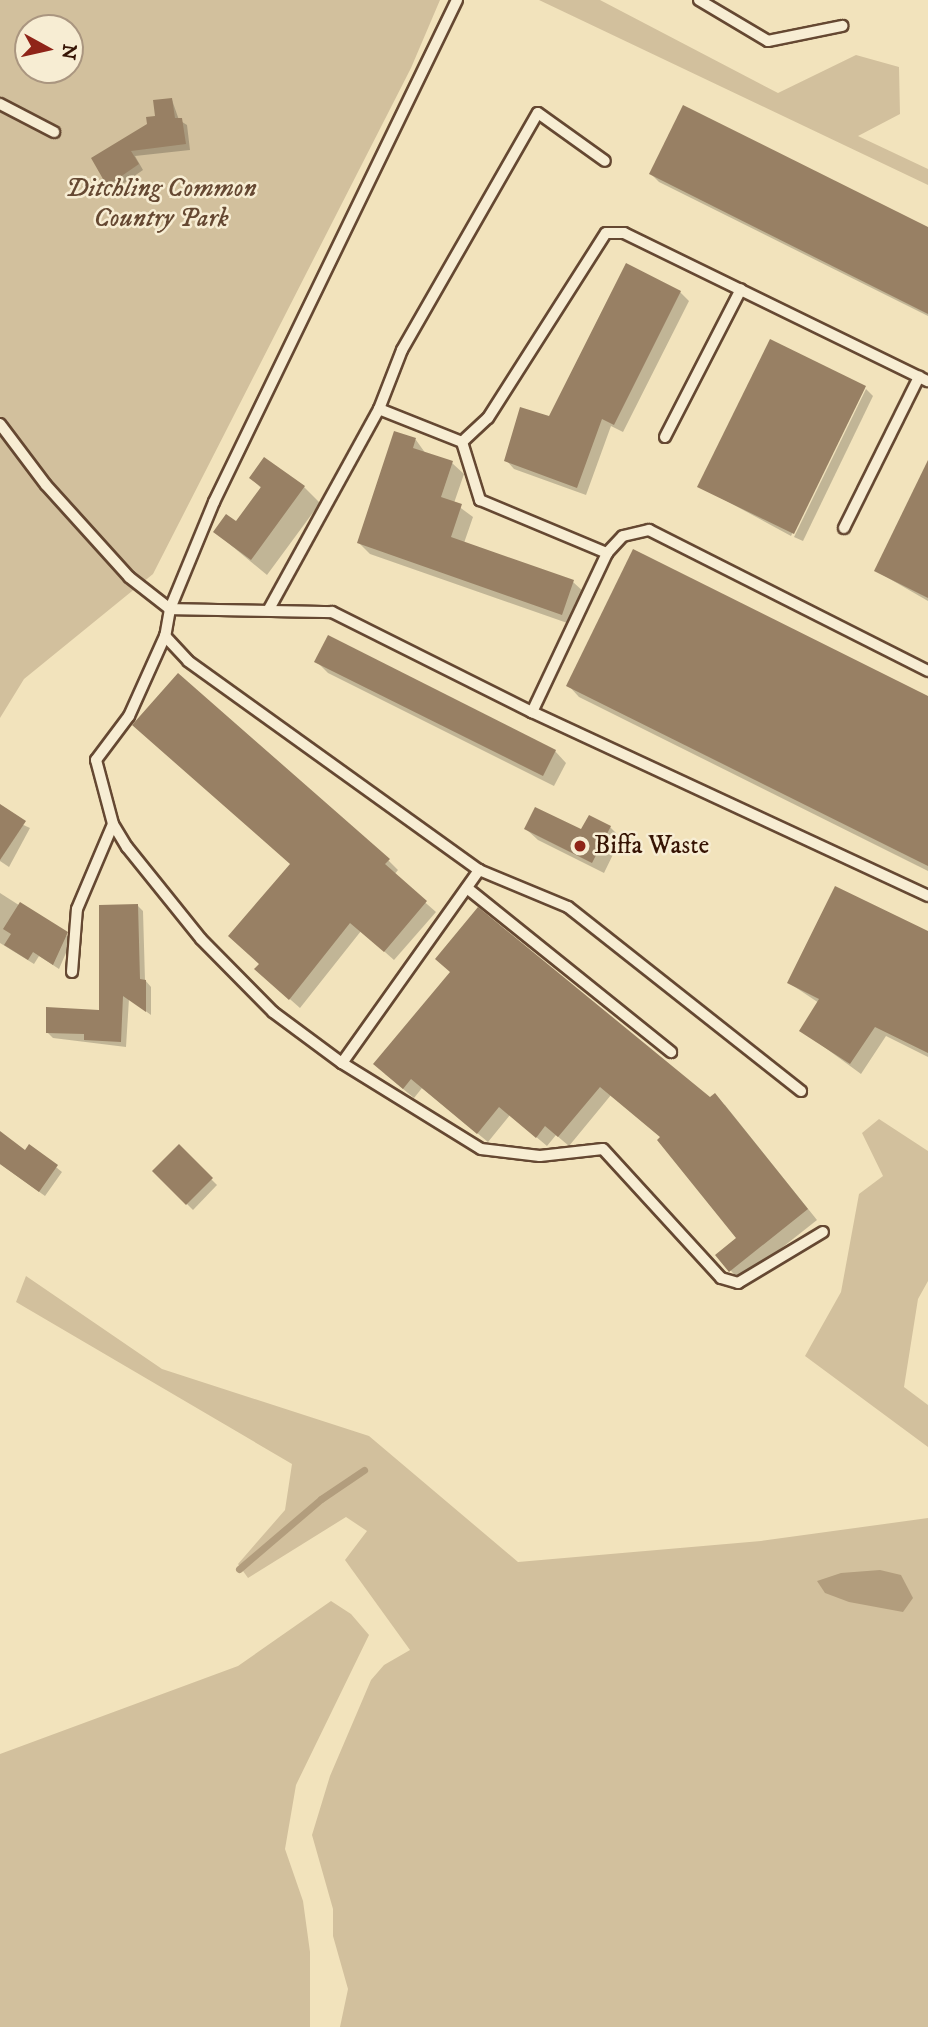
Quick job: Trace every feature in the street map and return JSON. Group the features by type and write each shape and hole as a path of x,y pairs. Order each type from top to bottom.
{"lane":[{"path":"457,0 214,502 170,609 165,636 129,716 96,760 113,824 201,939 272,1012 342,1063 481,1149 540,1156 603,1149 721,1278 737,1283 823,1232"},
{"path":"699,0 768,41 842,26"},
{"path":"0,104 54,132"},
{"path":"269,610 379,409 402,350 538,113 605,161"},
{"path":"462,442 488,418 606,233 624,233 924,379 844,528"},
{"path":"665,437 741,289"},
{"path":"379,409 462,442"},
{"path":"0,424 46,485 129,577 170,609 332,612 532,712 928,896"},
{"path":"462,442 480,500 607,553"},
{"path":"532,712 607,553 623,536 649,530 928,671"},
{"path":"165,636 188,661 479,870 568,907 802,1091"},
{"path":"72,972 77,909 113,824"},
{"path":"342,1063 479,870"},
{"path":"467,888 671,1052"}],"green space":[{"name":"Ditchling Common Country Park","path":"0,0 440,0 411,68 153,574 24,679 0,718"},
{"path":"539,0 600,0 778,93 856,55 899,67 900,114 858,136 928,169 928,185"},
{"path":"879,1119 928,1151 928,1281 918,1299 904,1387 928,1405 928,1447 805,1356 841,1292 859,1194 883,1176 862,1133"},
{"path":"26,1276 162,1369 369,1436 518,1562 761,1541 928,1518 928,2027 340,2027 348,1989 333,1936 333,1909 312,1835 330,1776 371,1680 384,1665 410,1650 345,1560 367,1531 346,1517 248,1578 238,1564 285,1510 292,1464 16,1302"},
{"path":"331,1601 351,1614 369,1635 296,1785 285,1849 303,1901 310,1952 310,2027 0,2027 0,1754 238,1666"}],"shaded area":[{"path":"880,1570 901,1575 913,1598 903,1612 849,1602 825,1593 817,1581 841,1573"}],"building":[{"path":"172,98 175,118 182,118 186,144 131,151 139,164 107,186 91,158 147,124 146,117 155,116 153,100"},
{"path":"683,105 928,227 928,314 649,174"},
{"path":"626,263 681,291 614,425 602,419 577,488 504,461 520,407 549,416"},
{"path":"770,339 866,386 794,534 697,487"},
{"path":"394,431 416,438 413,448 453,461 441,497 462,504 451,537 574,580 562,615 357,543"},
{"path":"264,457 305,486 251,560 213,532 226,514 236,521 261,487 249,478"},
{"path":"928,460 928,598 874,571"},
{"path":"633,549 928,696 928,866 566,686"},
{"path":"328,635 556,750 543,776 314,662"},
{"path":"178,673 390,859 385,864 427,901 384,952 350,923 289,1000 254,969 259,964 228,936 290,864 132,725"},
{"path":"0,804 26,821 0,860"},
{"name":"Biffa Waste","path":"535,807 581,829 589,815 611,826 592,863 524,829"},
{"path":"835,886 928,931 928,1053 875,1027 850,1064 799,1031 819,999 787,983"},
{"path":"20,902 68,932 53,965 33,952 28,960 4,945 11,934 3,929"},
{"path":"138,904 140,979 146,980 146,1012 123,996 121,1042 84,1040 84,1034 46,1033 46,1007 99,1010 99,905"},
{"path":"478,907 710,1097 715,1093 808,1209 729,1272 715,1255 736,1238 657,1140 660,1137 600,1087 558,1137 545,1126 536,1138 499,1107 477,1134 411,1079 403,1089 373,1064 450,972 435,959"},
{"path":"0,1131 25,1150 29,1144 58,1165 39,1192 0,1164"},
{"path":"179,1144 213,1178 186,1205 152,1171"}],"waterway":[{"path":"239,1569 321,1499 364,1470"}],"place":[{"name":"Biffa Waste","path":"580,846"}]}
